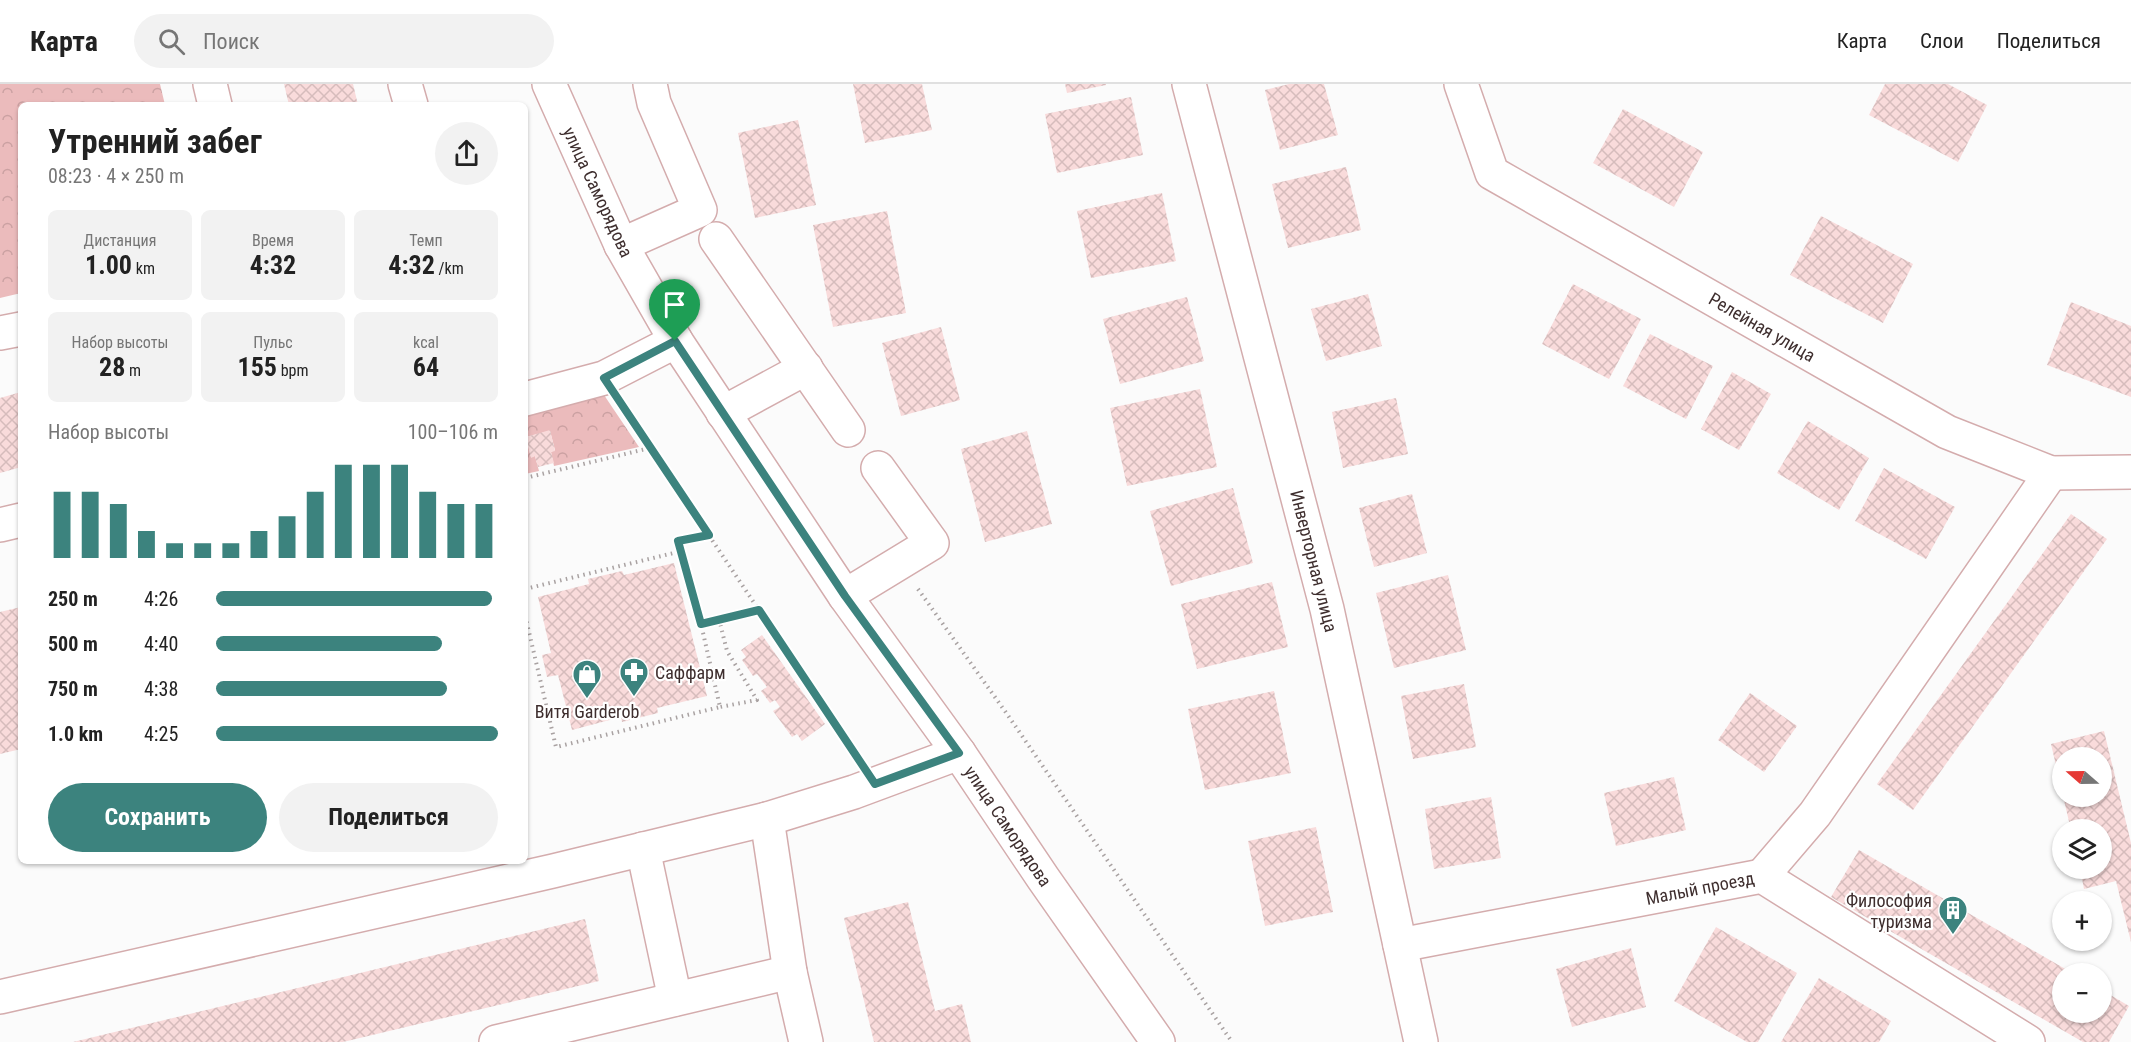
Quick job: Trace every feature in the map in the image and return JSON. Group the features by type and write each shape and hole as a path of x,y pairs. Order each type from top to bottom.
{"street":[{"path":"210,84 214,102"},
{"path":"405,84 410,102"},
{"name":"улица Саморядова","path":"549,84 621,245 675,341 845,596 959,753 1158,1042"},
{"path":"621,245 700,210 654,103 650,84"},
{"name":"Инверторная улица","path":"1189,84 1327,609 1421,1042"},
{"name":"Релейная улица","path":"1461,84 1492,173 1947,432 2051,473 2131,472"},
{"path":"716,239 848,430"},
{"path":"0,333 18,329"},
{"path":"528,398 604,378 675,341"},
{"path":"723,413 806,368"},
{"path":"845,596 932,543 878,468"},
{"path":"1762,876 1815,813 2051,473"},
{"path":"0,525 18,521"},
{"path":"0,997 766,819 875,784 959,753"},
{"path":"766,819 790,972 806,1042"},
{"path":"643,849 675,999"},
{"name":"Малый проезд","path":"1400,945 1762,876 2028,1042"},
{"path":"496,1042 790,972"}],"path":[{"path":"604,378 875,784"},
{"path":"528,477 650,447"},
{"path":"709,535 678,541 701,624 720,707"},
{"path":"528,588 682,551"},
{"path":"899,563 1007,714 1232,1042"},
{"path":"701,624 759,610"},
{"path":"528,628 556,747 757,700 727,651 719,619"}],"green space":[{"path":"0,84 160,84 164,102 18,102 18,294 0,298"},
{"path":"604,395 639,447 554,466 551,452 555,450 550,431 528,436 528,414"},
{"path":"528,445 531,457 535,456 539,471 528,473"}],"building":[{"path":"284,84 353,84 357,102 288,102"},
{"path":"853,84 922,84 932,130 865,143"},
{"path":"1065,84 1106,84 1106,85 1067,93"},
{"path":"1289,84 1324,84 1338,135 1280,150 1265,90"},
{"path":"1885,84 1948,84 1987,105 1958,162 1869,115"},
{"path":"1131,97 1143,155 1057,173 1045,114"},
{"path":"1623,109 1703,152 1674,207 1593,163"},
{"path":"798,120 816,205 755,218 738,133"},
{"path":"1346,167 1361,230 1288,248 1272,184"},
{"path":"1162,193 1176,261 1091,278 1077,211"},
{"path":"887,211 906,313 833,327 813,225"},
{"path":"1821,216 1913,264 1883,323 1790,275"},
{"path":"1573,284 1641,319 1609,379 1542,344"},
{"path":"1368,294 1382,346 1326,361 1311,309"},
{"path":"1187,297 1204,361 1120,384 1103,319"},
{"path":"2071,302 2131,326 2131,397 2047,365"},
{"path":"941,327 960,400 901,416 882,343"},
{"path":"1650,334 1713,366 1686,419 1623,386"},
{"path":"1732,372 1771,394 1739,450 1701,429"},
{"path":"1200,389 1217,467 1127,486 1110,408"},
{"path":"18,393 18,468 0,473 0,398"},
{"path":"1396,398 1408,454 1343,468 1332,412"},
{"path":"1808,421 1869,458 1839,510 1777,473"},
{"path":"550,430 555,451 551,452 554,463 538,467 535,456 531,458 528,436"},
{"path":"1027,431 1052,524 985,542 961,449"},
{"path":"1884,468 1955,507 1926,559 1855,521"},
{"path":"1233,488 1253,563 1171,586 1150,511"},
{"path":"1412,494 1427,553 1374,567 1359,508"},
{"path":"2071,514 2107,539 1913,810 1877,784"},
{"path":"674,563 707,696 657,708 658,713 622,722 621,717 572,730 558,675 547,677 542,655 551,653 538,597 589,584 588,579 622,571 624,575"},
{"path":"1448,575 1466,650 1394,668 1376,593"},
{"path":"1272,582 1288,647 1197,669 1181,604"},
{"path":"18,608 18,750 0,754 0,612"},
{"path":"762,635 825,724 802,741 797,734 792,737 773,711 780,707 775,700 770,703 761,691 767,687 757,674 753,676 742,660 746,657 741,650"},
{"path":"1464,684 1476,747 1413,759 1401,696"},
{"path":"1274,691 1291,773 1205,790 1188,709"},
{"path":"1750,693 1797,726 1764,772 1718,740"},
{"path":"2104,731 2108,747 2052,748 2051,744"},
{"path":"2112,764 2131,843 2131,942 2116,881 2084,889 2082,879 2112,879 2112,819 2068,819 2066,807 2112,807"},
{"path":"1674,777 1686,830 1616,846 1604,793"},
{"path":"1491,797 1501,858 1434,869 1425,809"},
{"path":"1316,827 1333,912 1265,926 1248,841"},
{"name":"Философия туризма","path":"1859,850 2055,963 2052,963 2052,1023 2112,1023 2112,996 2129,1006 2109,1042 2083,1042 1831,897"},
{"path":"908,902 935,1011 962,1004 971,1042 874,1042 844,918"},
{"path":"585,919 599,981 343,1042 73,1042"},
{"path":"1716,927 1797,973 1758,1042 1747,1042 1674,1001"},
{"path":"1631,948 1646,1007 1572,1027 1556,969"},
{"path":"1819,978 1891,1021 1879,1042 1781,1042"}],"place":[{"name":"Саффарм","path":"634,698"},
{"name":"Витя Garderob","path":"587,700"},
{"name":"Философия туризма","path":"1953,936"}],"route":[{"path":"675,341 845,596 959,753 875,784 759,610 701,624 678,541 709,535 604,378 675,341"}]}
